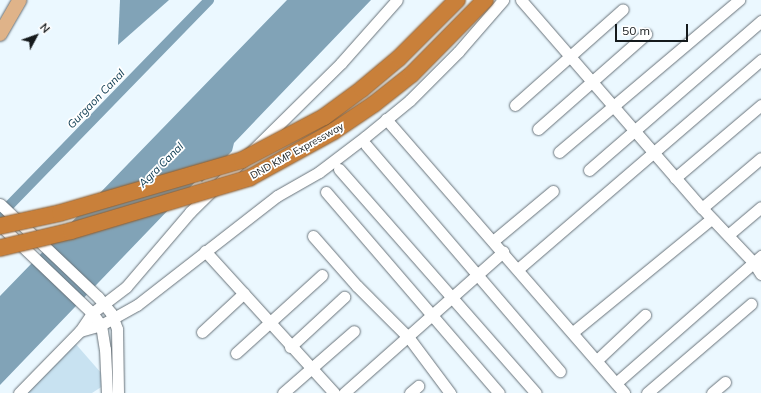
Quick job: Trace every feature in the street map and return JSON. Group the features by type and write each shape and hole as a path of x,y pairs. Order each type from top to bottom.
{"highway":[{"name":"DND KMP Expressway","path":"0,226 60,213 242,160 324,117 362,89 399,58 457,0"},
{"name":"DND KMP Expressway","path":"0,248 71,231 249,178 334,131 374,104 412,74 485,0"}],"main road":[{"path":"0,34 20,0"}],"street":[{"path":"19,393 80,331 89,310 101,301 126,287 190,212 341,63 397,0"},
{"path":"80,331 101,325 142,302 205,251 277,196 319,172 386,119 458,52 503,0"},
{"path":"521,0 711,219 757,260 761,274"},
{"path":"559,152 740,0"},
{"path":"515,105 623,9"},
{"path":"589,170 636,132 761,22"},
{"path":"538,129 646,34"},
{"path":"518,268 761,60"},
{"path":"675,178 761,105"},
{"path":"386,119 518,268 624,393"},
{"path":"366,145 560,371"},
{"path":"702,208 761,158"},
{"path":"339,169 536,393"},
{"path":"493,241 553,191"},
{"path":"326,192 499,393"},
{"path":"0,204 101,301 114,318 117,329 118,393"},
{"path":"728,235 761,207"},
{"path":"573,332 711,219"},
{"path":"0,226 89,310 101,325 105,349 107,393"},
{"path":"313,236 357,286 409,338 450,393"},
{"path":"205,251 244,293 290,347 312,368 334,393"},
{"path":"344,393 409,338 503,252"},
{"path":"616,383 757,260"},
{"path":"236,353 322,275"},
{"path":"202,332 244,293"},
{"path":"290,347 344,298"},
{"path":"647,393 751,304"},
{"path":"597,360 645,315"},
{"path":"283,393 354,331"},
{"path":"712,393 725,382"}],"shaded area":[{"path":"74,342 109,382 92,393 25,393"}],"water":[{"path":"120,0 169,0 118,45"},
{"name":"Agra Canal","path":"287,0 371,0 234,143 232,151 202,182 198,179 0,385 0,296"}],"waterway":[{"name":"Gurgaon Canal","path":"0,215 209,0"}]}
